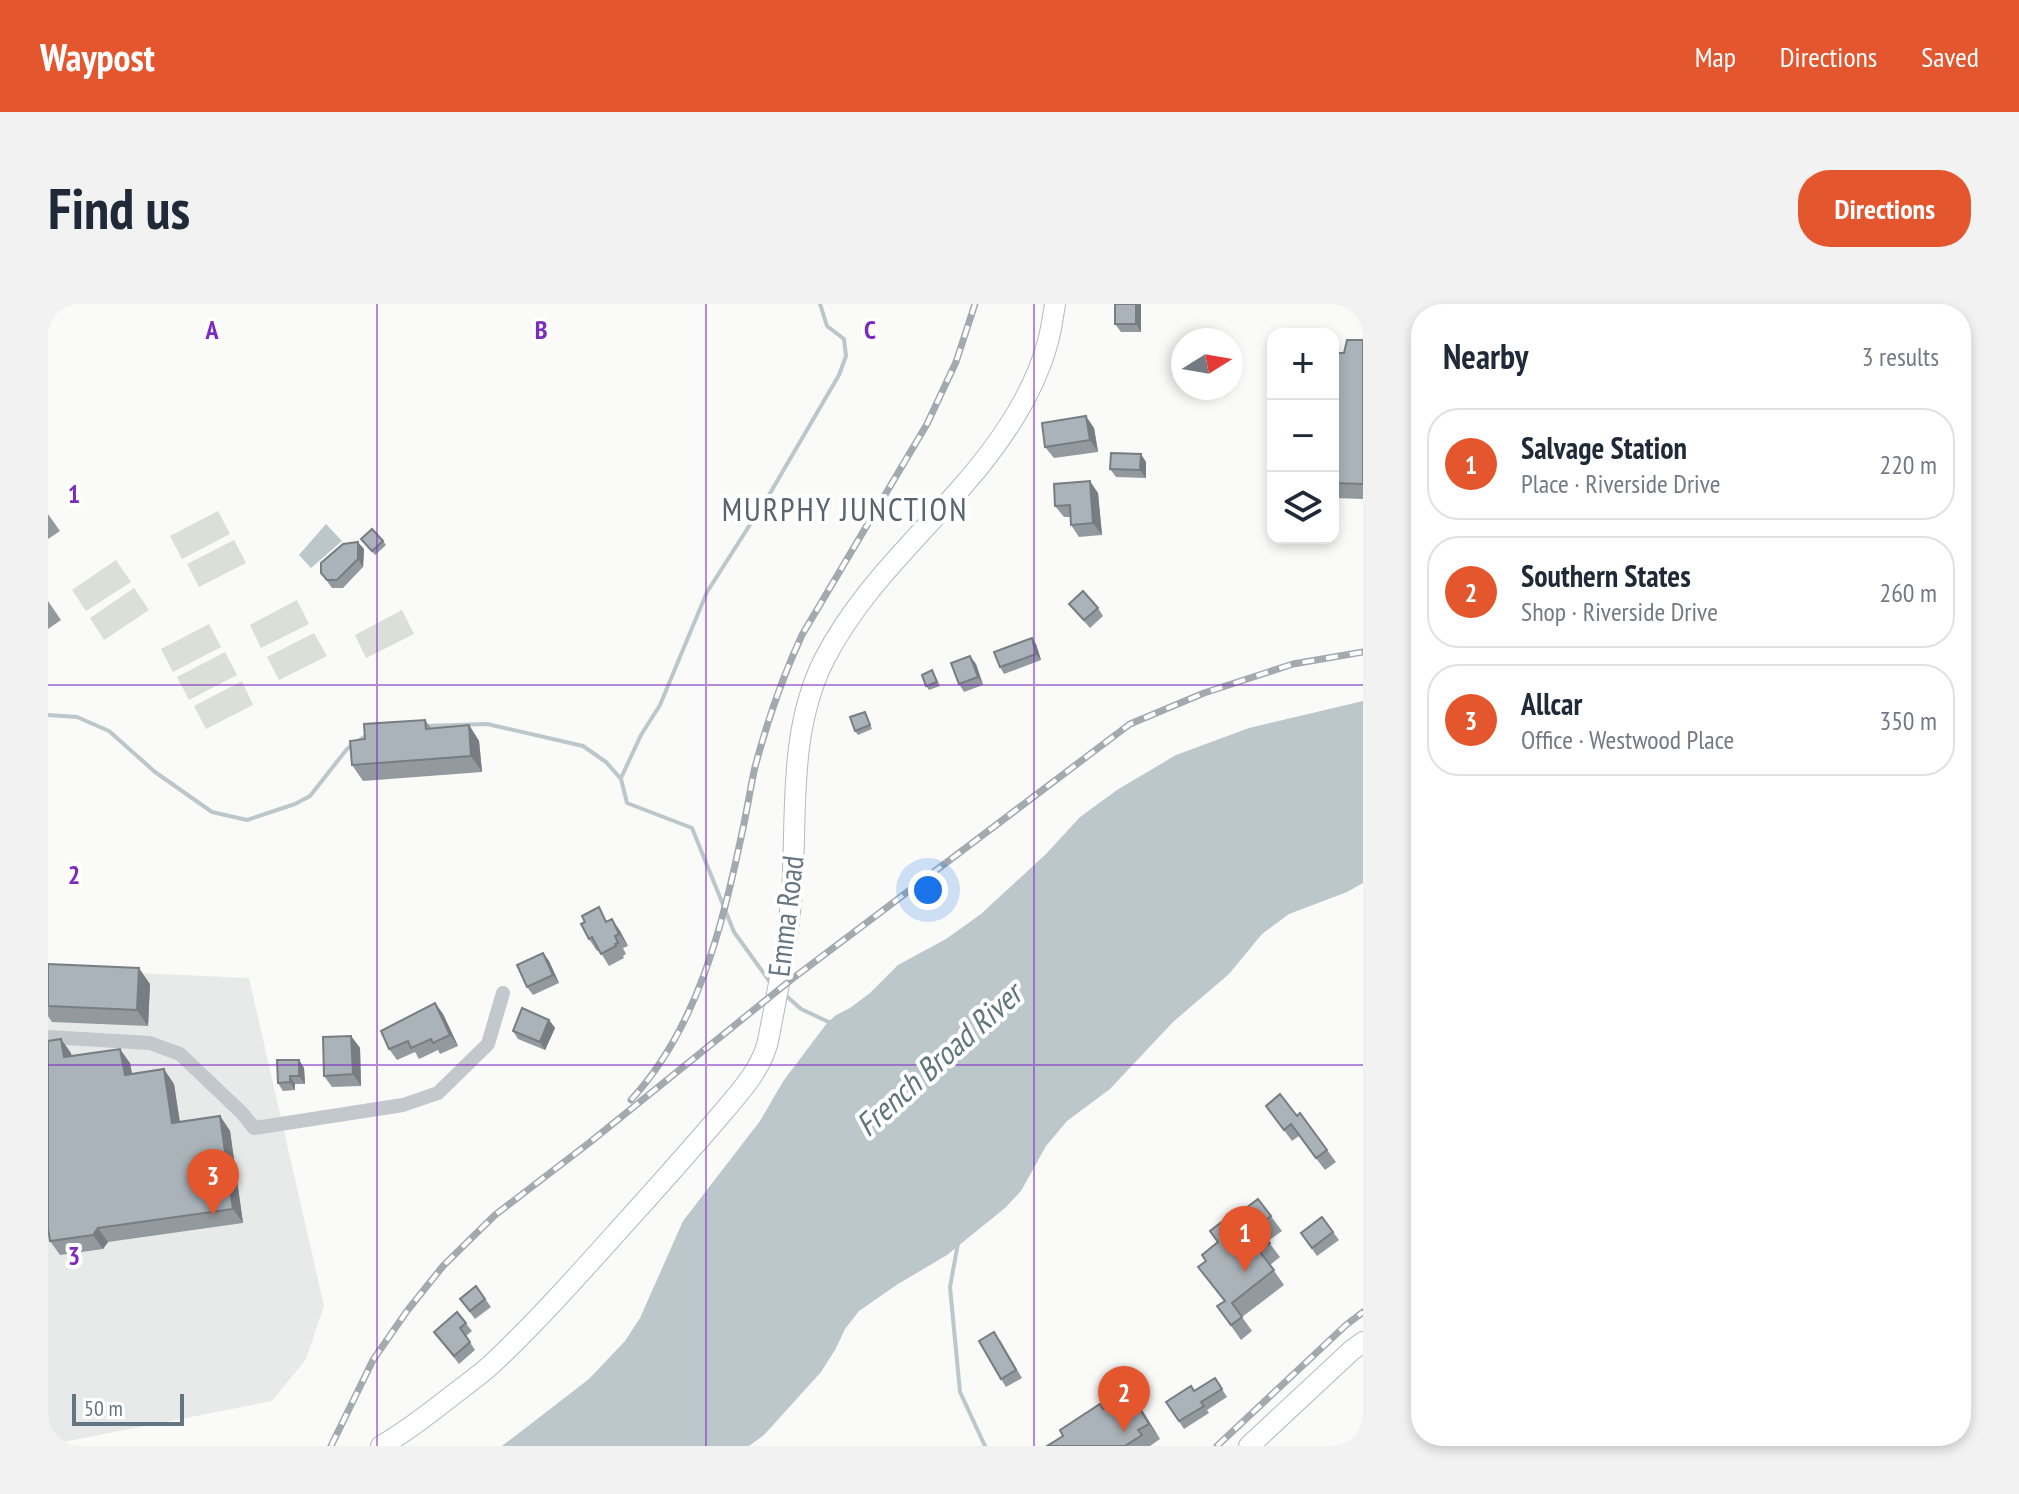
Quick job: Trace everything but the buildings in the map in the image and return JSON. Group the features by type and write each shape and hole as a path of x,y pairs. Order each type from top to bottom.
{"street":[{"name":"Emma Road","path":"381,1446 402,1434 490,1366 550,1306 694,1146 762,1060 769,1038 790,914 801,732 817,674 854,609 962,488 1007,429 1038,370 1055,304"},
{"path":"48,1037 150,1043 180,1054 254,1128 403,1105 438,1093 488,1044 503,993"},
{"path":"1249,1446 1363,1342"}],"shaded area":[{"path":"218,511 230,534 182,559 170,536"},
{"path":"234,540 246,563 199,587 187,564"},
{"path":"116,560 131,582 86,611 72,590"},
{"path":"134,588 149,610 104,640 90,618"},
{"path":"297,600 309,624 261,648 250,625"},
{"path":"402,610 414,634 366,658 355,635"},
{"path":"209,624 221,647 173,672 161,649"},
{"path":"314,633 327,656 279,680 267,657"},
{"path":"225,652 237,675 189,700 177,677"},
{"path":"242,681 253,705 206,729 194,706"},
{"path":"48,969 249,978 324,1306 306,1359 272,1401 48,1445"}],"water":[{"path":"326,524 342,541 311,568 299,555"},
{"name":"French Broad River","path":"1363,701 1363,883 1289,914 1262,934 1229,974 1173,1022 1110,1089 1067,1121 1046,1146 1021,1191 1005,1208 947,1255 859,1311 821,1372 764,1435 749,1446 502,1446 589,1379 625,1341 640,1318 683,1221 760,1121 784,1080 836,1015 870,993 898,965 946,939 981,914 1046,854 1080,817 1117,790 1176,755 1249,728"}],"waterway":[{"path":"621,778 641,735 660,705 707,592 769,495 839,375 846,356 844,339 827,326 820,304"},
{"path":"48,715 77,717 109,731 155,772 212,812 247,820 310,796 347,749 370,736"},
{"path":"425,726 487,724 583,746 606,762 621,779 627,803 692,828 734,932 770,982"},
{"path":"783,993 801,1009 833,1024"},
{"path":"958,1243 950,1287 960,1392 985,1446"}],"railway":[{"path":"631,1100 674,1041 704,974 726,904 755,767 795,651 927,424 956,362 975,304"},
{"path":"331,1446 373,1360 443,1266 495,1215 792,979 1130,724 1204,693 1293,664 1363,652"},
{"path":"1217,1446 1363,1312"}],"place":[{"name":"Allcar","path":"213,1215"},
{"name":"Salvage Station","path":"1245,1272"},
{"name":"Southern States","path":"1124,1432"}],"district":[{"name":"MURPHY JUNCTION","path":"845,509"}]}
